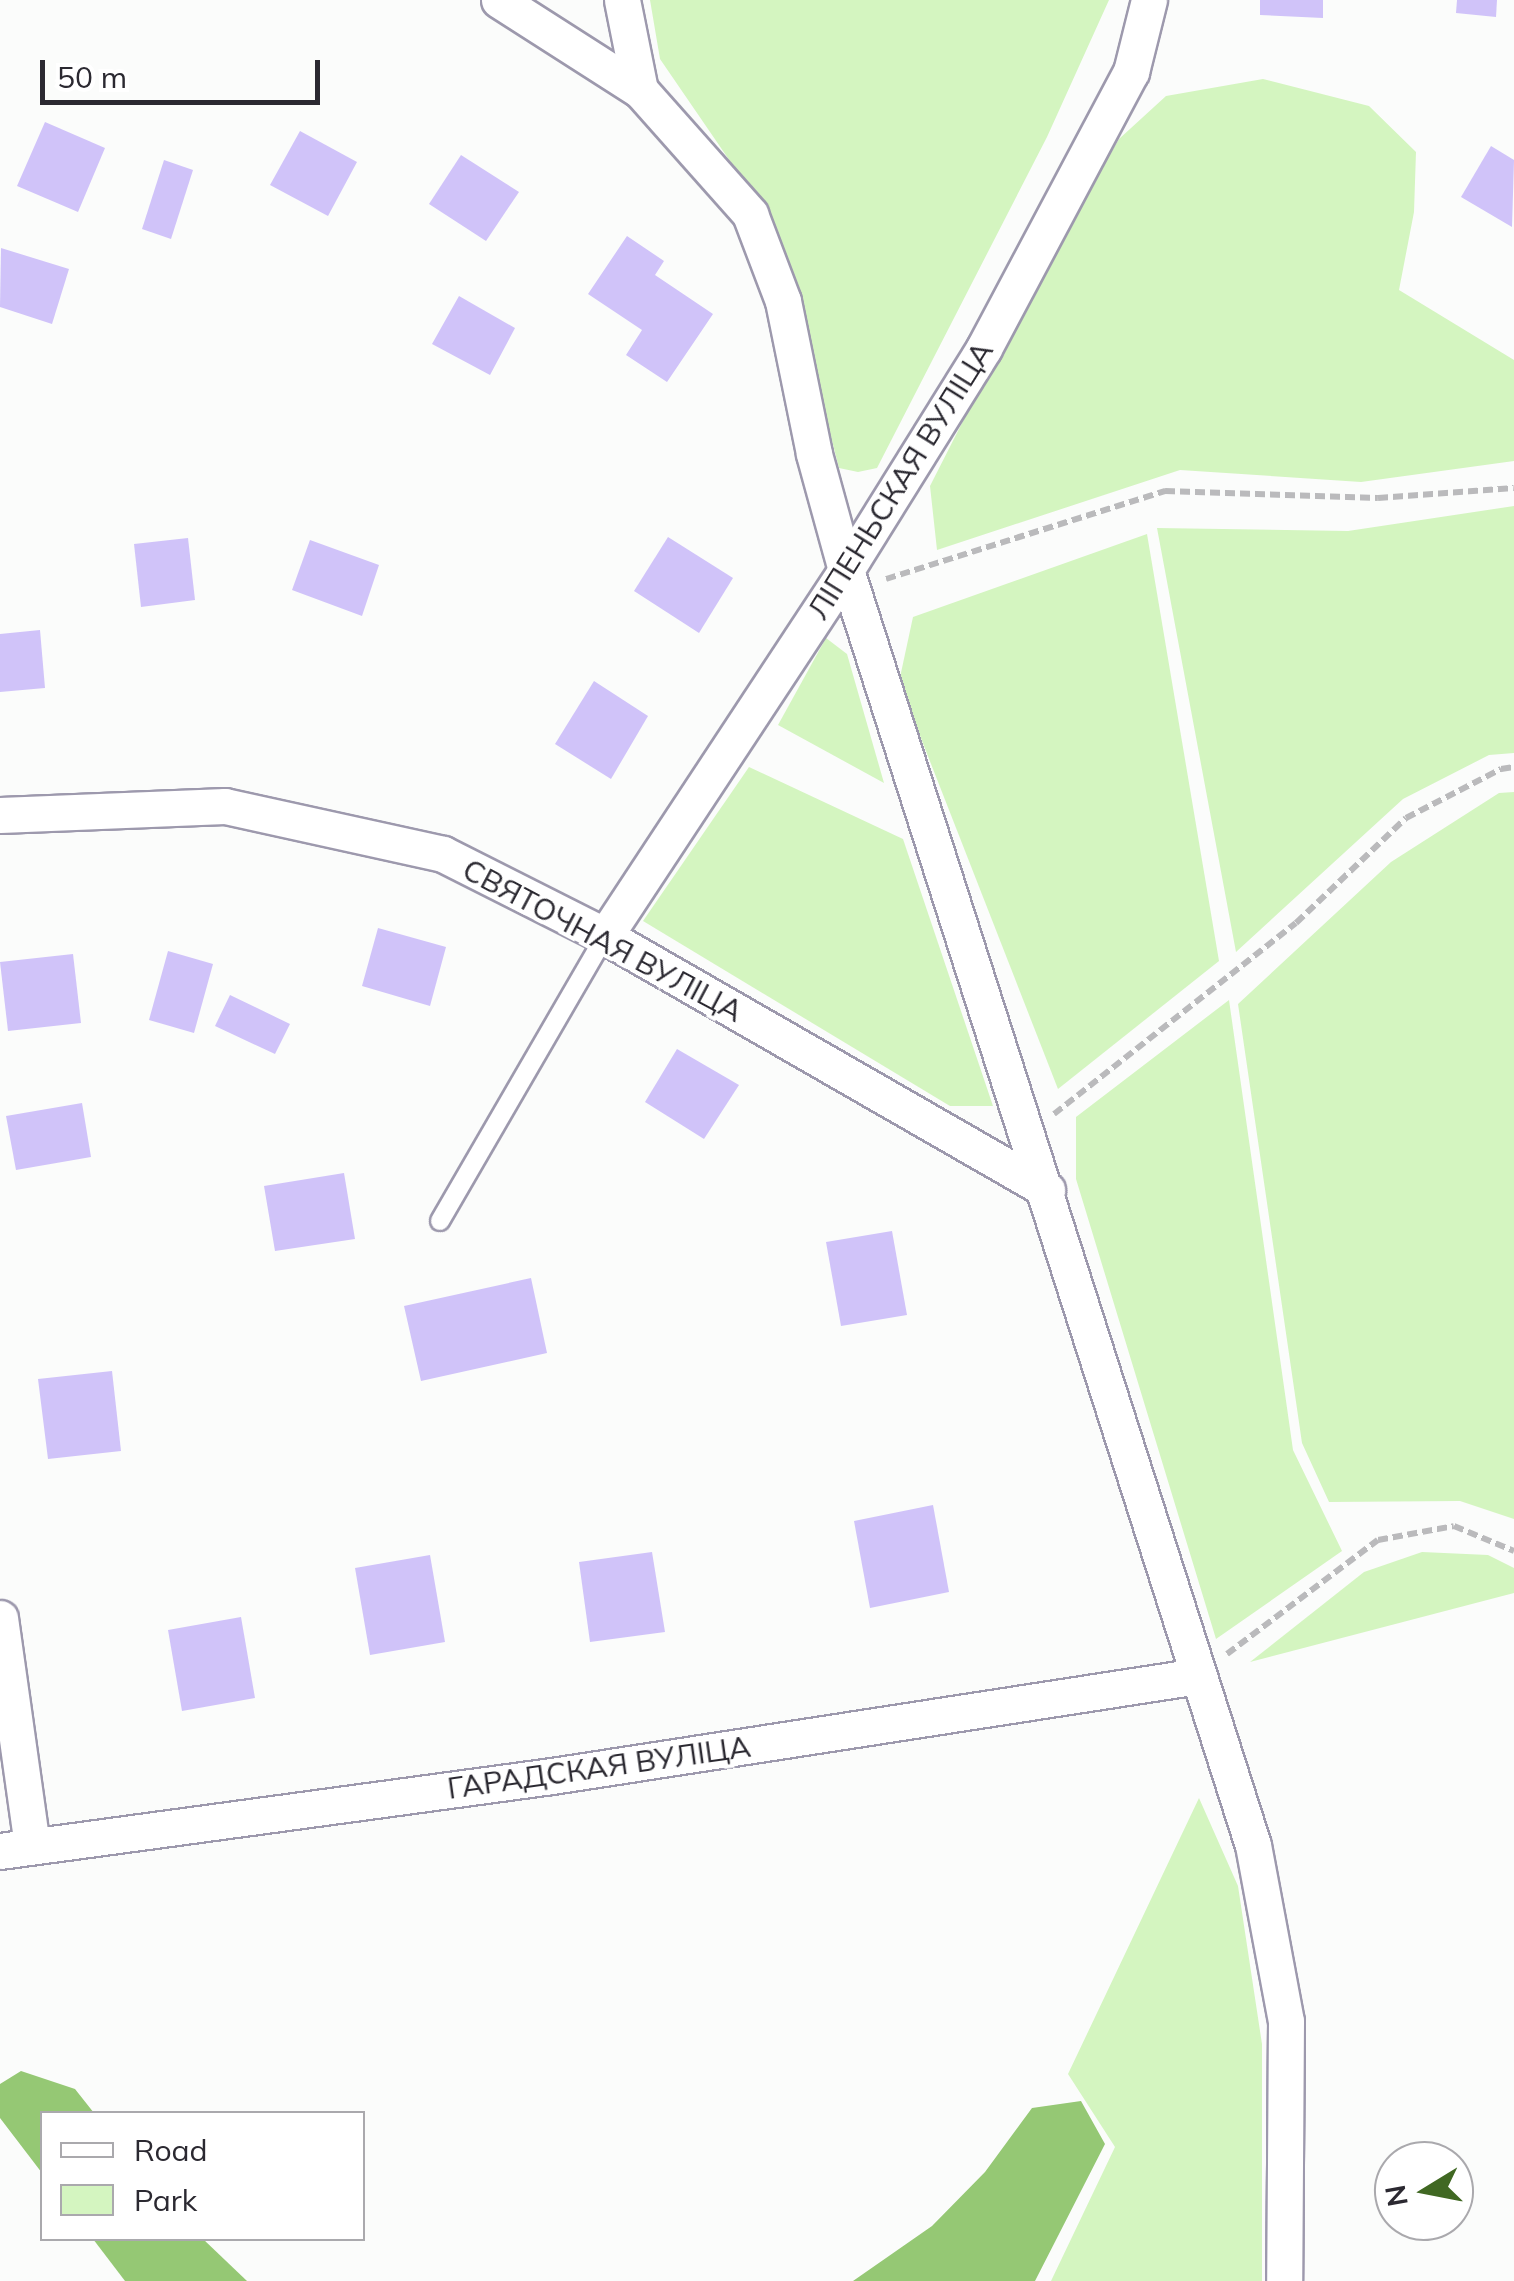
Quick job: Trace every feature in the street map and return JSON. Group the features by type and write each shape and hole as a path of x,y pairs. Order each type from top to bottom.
{"street":[{"path":"499,0 640,90 750,214 783,301 814,454 846,570 1048,1190 1253,1845 1286,2021 1284,2281"},
{"path":"622,0 640,90"},
{"name":"ЛІПЕНЬСКАЯ ВУЛІЦА","path":"605,936 846,570 984,348 1132,72 1149,0"},
{"name":"СВЯТОЧНАЯ ВУЛІЦА","path":"0,816 225,806 443,854 605,936 1048,1190"},
{"path":"0,1618 16,1848"},
{"name":"ГАРАДСКАЯ ВУЛІЦА","path":"16,1848 552,1776 1198,1676"}],"lane":[{"path":"440,1221 605,936"}],"path":[{"path":"846,570 888,580 1165,491 1378,498 1514,488"},
{"path":"1030,1134 1296,923 1406,818 1501,768 1514,768"},
{"path":"1198,1676 1378,1540 1454,1526 1514,1551"}],"green space":[{"path":"650,0 1109,0 1047,137 877,468 858,472 839,468 794,293 758,202 660,59"},
{"path":"1263,79 1369,106 1416,152 1414,212 1399,290 1514,360 1514,461 1361,482 1180,470 937,550 930,486 1023,303 1119,139 1166,96"},
{"path":"1514,506 1514,753 1489,755 1403,799 1236,952 1157,528 1348,531"},
{"path":"1147,534 1219,961 1058,1089 899,682 913,617"},
{"path":"826,638 847,654 884,783 778,725"},
{"path":"749,767 903,839 993,1106 950,1106 643,921"},
{"path":"1514,792 1514,1519 1460,1501 1329,1502 1302,1443 1238,1004 1391,862 1499,793"},
{"path":"1229,1000 1293,1450 1342,1551 1216,1639 1076,1179 1076,1117"},
{"path":"1422,1552 1488,1555 1514,1568 1514,1593 1250,1662 1364,1572"},
{"path":"1199,1798 1238,1886 1262,2044 1262,2281 1051,2281 1115,2147 1068,2074"},
{"path":"21,2071 75,2089 92,2111 40,2111 40,2170 0,2118 0,2084"},
{"path":"1081,2101 1105,2144 1035,2281 853,2281 932,2226 985,2172 1032,2108"},
{"path":"95,2241 205,2241 247,2281 125,2281"}],"building":[{"path":"1260,0 1323,0 1323,18 1260,15"},
{"path":"1457,0 1497,0 1496,17 1456,13"},
{"path":"45,122 105,148 78,212 17,186"},
{"path":"300,131 357,162 328,216 270,185"},
{"path":"1491,146 1514,160 1512,227 1461,197"},
{"path":"461,155 519,192 486,241 429,204"},
{"path":"164,160 193,170 171,239 142,229"},
{"path":"627,236 664,261 655,275 713,314 667,382 626,355 642,330 588,294"},
{"path":"1,248 69,269 52,324 0,307"},
{"path":"459,296 515,328 490,375 432,344"},
{"path":"668,537 733,578 699,633 634,591"},
{"path":"188,538 195,600 141,607 134,544"},
{"path":"310,540 379,565 362,616 292,590"},
{"path":"40,630 45,688 0,692 0,634"},
{"path":"594,681 648,716 611,779 555,744"},
{"path":"378,928 446,947 430,1006 362,986"},
{"path":"168,951 213,964 194,1033 149,1020"},
{"path":"73,954 81,1023 8,1031 0,962"},
{"path":"230,995 290,1024 275,1054 215,1026"},
{"path":"677,1049 739,1085 704,1139 645,1102"},
{"path":"82,1103 91,1157 16,1170 6,1116"},
{"path":"344,1173 355,1239 275,1251 264,1186"},
{"path":"892,1231 907,1315 841,1326 826,1242"},
{"path":"531,1278 547,1353 421,1381 404,1306"},
{"path":"112,1371 121,1451 48,1459 38,1379"},
{"path":"933,1505 949,1592 870,1608 854,1521"},
{"path":"652,1552 665,1632 590,1642 579,1562"},
{"path":"430,1555 445,1642 370,1655 355,1568"},
{"path":"241,1617 255,1698 182,1711 168,1630"}]}
